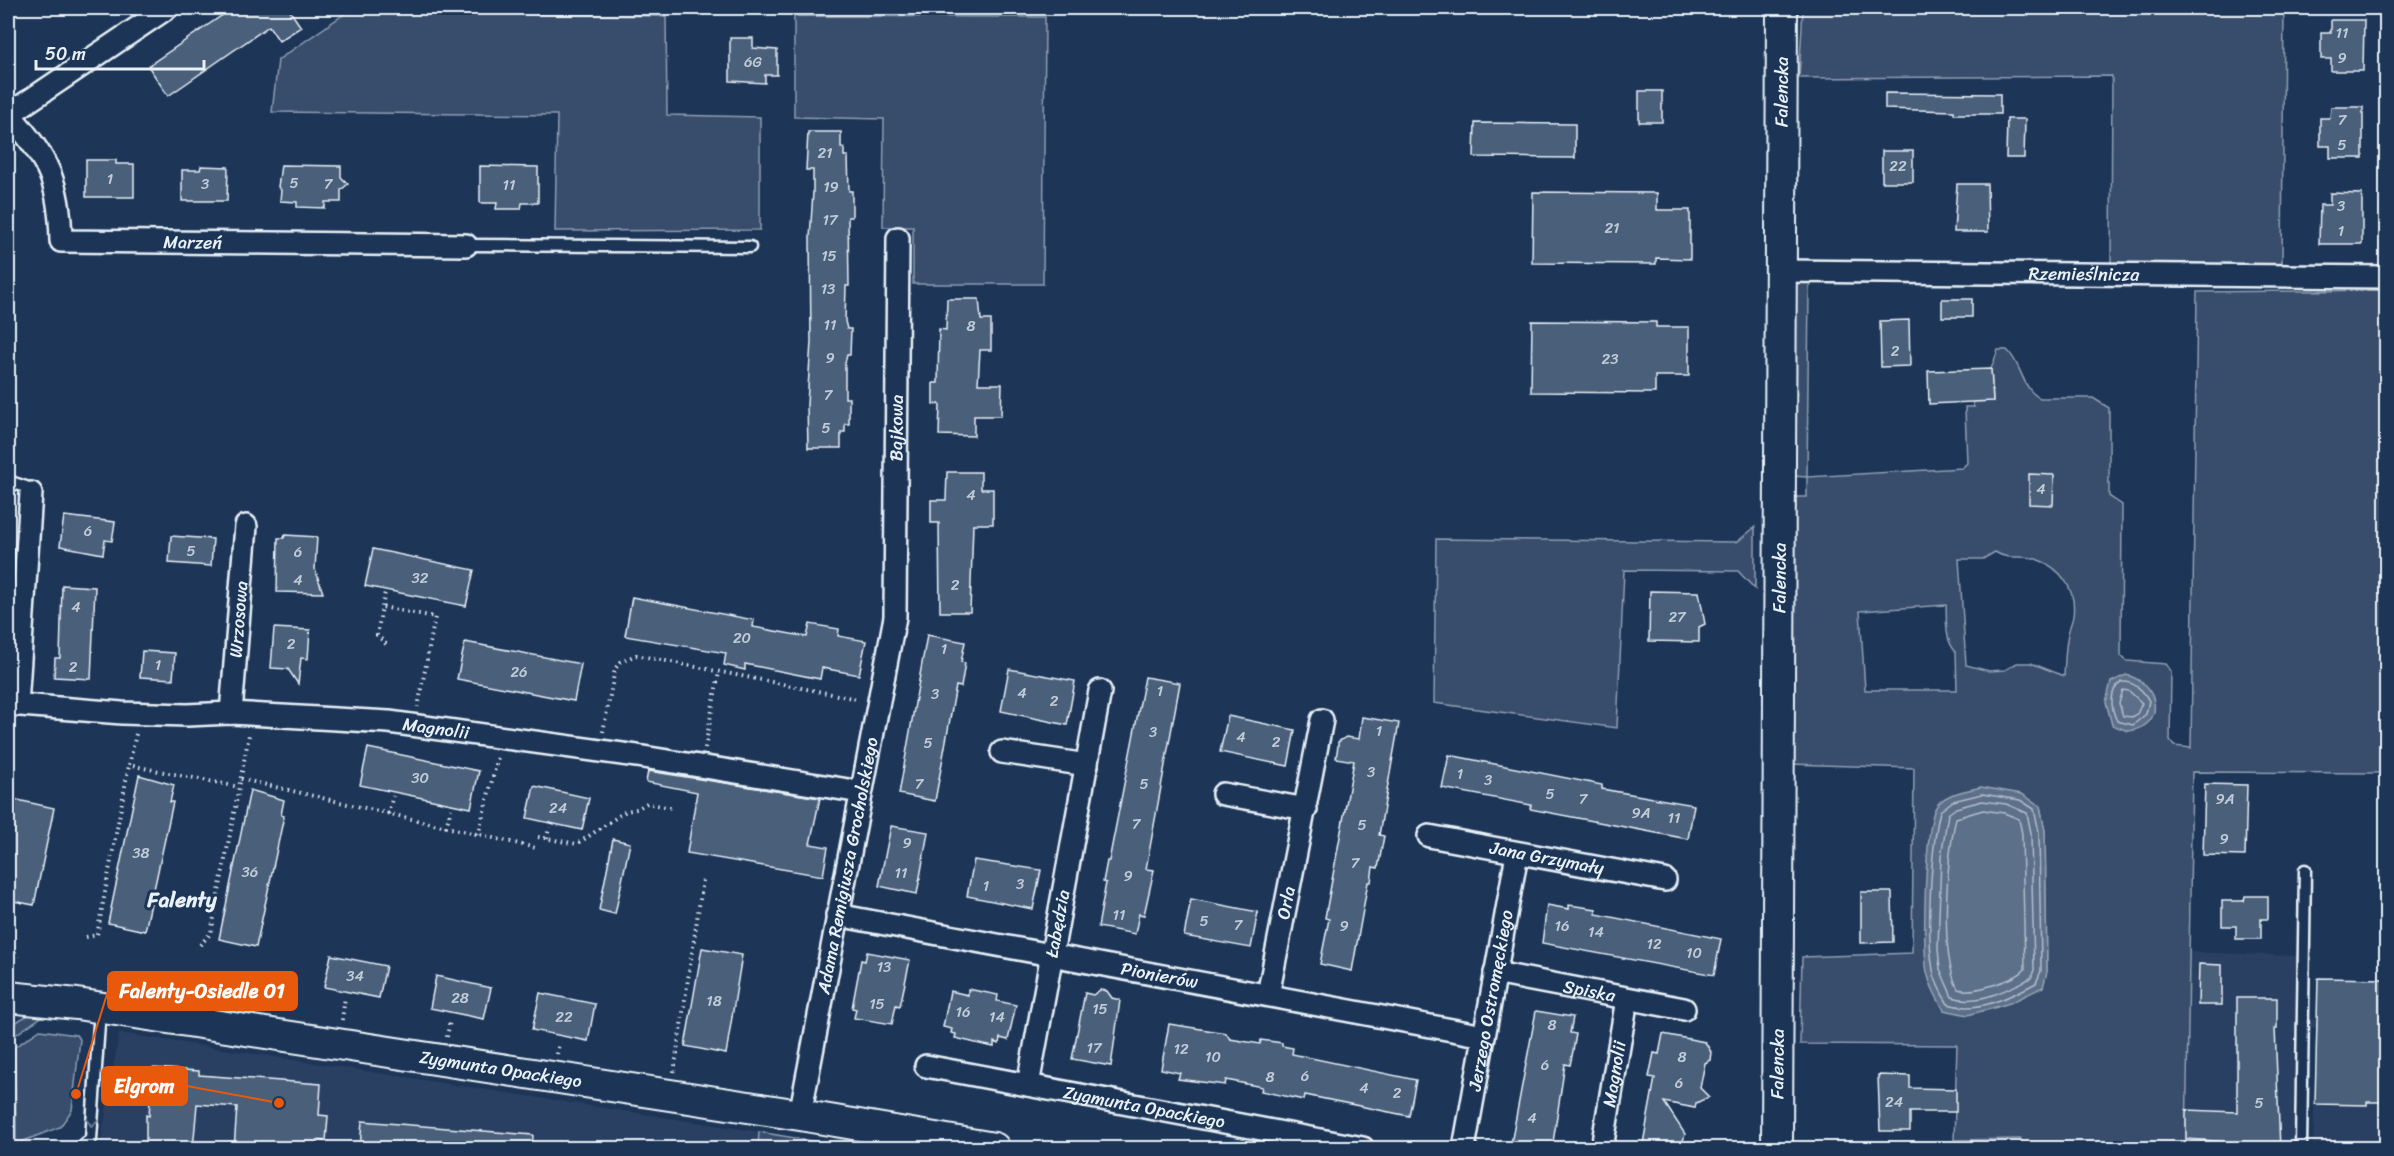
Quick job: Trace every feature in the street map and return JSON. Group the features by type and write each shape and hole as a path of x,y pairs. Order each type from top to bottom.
{"street":[{"path":"8,114 166,8"},
{"name":"Falencka","path":"1777,1149 1782,8"},
{"name":"Marzeń","path":"8,114 40,154 55,181 61,210 62,241 466,245"},
{"name":"Bajkowa","path":"895,617 898,238"},
{"name":"Rzemieślnicza","path":"1781,271 2386,277"},
{"path":"12,705 31,493"},
{"name":"Wrzosowa","path":"231,713 246,526"},
{"name":"Adama Remigiusza Grocholskiego","path":"800,1115 895,617"},
{"name":"Łabędzia","path":"1028,1084 1100,691"},
{"name":"Magnolii","path":"12,705 140,713 231,713 342,718 414,725 590,749 861,792"},
{"name":"Orla","path":"1268,994 1322,720"},
{"path":"1002,752 1087,765"},
{"path":"1223,794 1306,809"},
{"name":"Jana Grzymały","path":"1429,836 1665,880"},
{"name":"Jerzego Ostromęckiego","path":"1464,1149 1517,854"},
{"name":"Pionierów","path":"837,915 1484,1036"},
{"name":"Spiska","path":"1495,973 1684,1009"},
{"name":"Zygmunta Opackiego","path":"8,997 100,1008 800,1115 994,1149"},
{"name":"Magnolii","path":"1602,1149 1627,999"},
{"name":"Zygmunta Opackiego","path":"926,1066 1363,1149"}],"lane":[{"path":"466,245 750,247"},
{"path":"8,481 26,487 31,493"},
{"path":"2301,1149 2305,870"},
{"path":"80,1149 91,1139 100,1008"}],"path":[{"path":"385,592 377,635 386,644"},
{"path":"382,607 435,615 414,725"},
{"path":"590,749 605,727 615,669 627,657 636,655 880,703"},
{"path":"701,766 719,672"},
{"path":"86,937 97,935 140,713"},
{"path":"200,945 211,933 254,714"},
{"path":"478,835 503,738"},
{"path":"129,765 239,788"},
{"path":"241,779 536,848"},
{"path":"388,814 393,796"},
{"path":"538,837 577,844 626,811 637,809 647,803 671,808"},
{"path":"446,827 451,810"},
{"path":"547,839 549,827"},
{"path":"674,1073 703,880"},
{"path":"8,942 18,957"},
{"path":"341,1023 345,997"}],"shaded area":[{"path":"353,8 408,8 413,13 666,16 667,115 760,117 760,230 555,231 557,115 272,112 278,60"},
{"path":"1803,8 2284,8 2282,264 2111,265 2112,76 1799,78"},
{"path":"794,16 1045,17 1043,284 913,284 913,227 883,227 884,119 794,117"},
{"path":"1813,282 1809,288 1807,477 1793,476 1795,283"},
{"path":"2386,290 2386,773 2192,772 2186,1148 2022,1148 2021,1139 1954,1140 1957,1045 1800,1044 1802,957 1912,953 1914,768 1790,764 1792,497 1807,497 1807,477 1962,468 1967,463 1965,407 1974,407 1972,402 1993,401 1991,369 1998,350 2007,350 2016,362 2029,389 2040,398 2093,398 2109,408 2109,496 2122,505 2121,656 2127,661 2166,664 2171,671 2170,741 2174,746 2191,748 2197,292","holes":["1995,552 2005,556 2036,559 2052,567 2065,580 2074,606 2068,632 2064,676 2031,663 2017,663 2005,670 1989,671 1966,665 1959,559 1983,559","1946,605 1948,636 1956,652 1957,690 1865,690 1860,611","2040,806 2045,831 2047,972 2023,992 2001,1006 1976,1012 1944,1010"]},
{"path":"1755,527 1755,589 1738,571 1624,570 1617,728 1434,703 1436,539 1737,542"},
{"path":"2189,952 2296,956 2293,1148 2186,1148"},
{"path":"2318,978 2386,978 2386,1148 2313,1148 2316,1028 2311,1027 2311,1018 2317,1018"},
{"path":"34,1013 47,1013 8,1040 12,1026"},
{"path":"40,1030 76,1035 80,1039 72,1110 60,1127 21,1142 16,1141 15,1047"},
{"path":"119,1033 759,1132 758,1148 100,1148"},
{"path":"759,1132 855,1148 758,1148"}],"water":[{"path":"2126,675 2146,687 2152,695 2154,704 2149,722 2141,728 2128,731 2112,725 2106,702 2111,682"},
{"path":"1981,787 2022,794 2040,806 2045,831 2047,972 2043,987 2010,1003 1968,1015 1944,1010 1928,977 1925,939 1927,861 1932,818 1936,807 1950,796"}],"building":[{"path":"233,8 295,8 290,11 301,27 279,41 269,26 168,96 148,66"},
{"path":"2331,20 2364,20 2363,71 2331,71 2331,59 2321,59 2321,32 2331,32"},
{"path":"730,38 753,38 753,48 777,50 777,75 765,75 765,83 730,81"},
{"path":"1639,91 1662,91 1662,122 1639,122"},
{"path":"1885,93 2000,94 2000,114 1954,114 1954,111 1885,109"},
{"path":"2331,107 2363,107 2363,158 2330,158 2330,146 2320,146 2320,118 2330,118"},
{"path":"2007,119 2025,119 2024,158 2006,158"},
{"path":"1475,123 1575,124 1575,158 1474,157"},
{"path":"808,132 841,132 841,148 844,148 844,156 848,156 849,191 852,191 852,217 848,217 849,286 846,286 845,321 847,329 851,329 850,355 847,355 845,363 845,398 849,398 849,424 845,424 845,432 841,432 841,448 808,448 813,170 806,170"},
{"path":"1882,151 1913,151 1913,182 1882,182"},
{"path":"86,160 116,160 116,164 134,164 134,197 86,197"},
{"path":"281,165 341,166 341,177 348,184 341,190 341,202 325,202 325,208 297,207 297,202 280,201 281,190 278,187"},
{"path":"201,166 228,167 227,201 182,201 182,170 200,170"},
{"path":"480,166 538,167 538,203 522,203 521,209 496,209 497,203 480,203"},
{"path":"1957,184 1987,184 1988,232 1954,232"},
{"path":"1533,192 1657,193 1657,210 1690,210 1690,259 1656,258 1656,264 1532,263"},
{"path":"2330,193 2362,194 2362,244 2319,244 2320,205 2330,205"},
{"path":"947,299 979,299 981,320 991,320 991,350 980,350 978,384 1002,384 1001,416 974,416 974,436 939,435 940,404 933,404 933,383 938,383 939,329 946,330"},
{"path":"1942,299 1972,299 1972,317 1942,317"},
{"path":"1909,320 1910,366 1881,367 1880,321"},
{"path":"1532,321 1656,322 1656,327 1689,327 1689,376 1655,376 1655,393 1531,392"},
{"path":"1991,369 1993,401 1929,404 1928,371"},
{"path":"947,472 981,472 981,489 993,489 993,524 973,524 970,612 940,612 939,523 931,523 931,500 946,500"},
{"path":"2029,474 2054,475 2053,505 2029,504"},
{"path":"64,516 115,522 112,541 105,540 103,554 60,546"},
{"path":"285,535 317,537 315,569 323,593 277,592 278,538 284,538"},
{"path":"171,536 213,539 211,566 169,563"},
{"path":"373,549 474,570 466,606 365,586"},
{"path":"62,585 95,587 91,679 54,677 55,658 60,658"},
{"path":"1650,591 1699,592 1705,624 1699,627 1699,642 1649,641"},
{"path":"632,597 754,620 753,627 807,637 810,624 839,629 838,636 866,641 859,675 822,668 820,679 745,664 745,670 724,665 726,653 625,636"},
{"path":"274,628 310,630 308,659 301,658 298,684 288,669 271,668"},
{"path":"927,635 965,642 961,662 965,663 961,687 956,686 935,801 899,794"},
{"path":"465,642 581,664 574,701 457,679"},
{"path":"142,651 175,653 173,679 140,677"},
{"path":"1009,669 1075,681 1067,725 1001,711"},
{"path":"1145,677 1180,683 1146,869 1154,870 1144,915 1139,914 1135,934 1098,927 1106,883 1103,882"},
{"path":"1228,716 1295,730 1288,766 1220,752"},
{"path":"1362,717 1399,723 1379,835 1384,836 1378,868 1373,867 1371,882 1368,882 1352,971 1320,964 1329,919 1325,918 1354,761 1336,758 1338,742 1346,737 1359,739"},
{"path":"368,748 479,771 471,808 360,785"},
{"path":"1449,755 1602,785 1602,789 1694,805 1688,839 1530,809 1531,805 1442,788"},
{"path":"648,771 820,798 810,844 828,847 823,876 687,853 697,792 646,782"},
{"path":"139,775 174,785 170,802 173,802 145,931 108,923"},
{"path":"2205,784 2247,785 2245,856 2203,855"},
{"path":"534,786 589,798 582,830 527,818"},
{"path":"250,790 284,800 281,815 284,816 256,947 219,939"},
{"path":"13,799 54,808 34,905 8,900 8,828"},
{"path":"891,826 928,832 917,894 879,886"},
{"path":"613,839 630,843 615,914 599,910"},
{"path":"974,860 1041,870 1033,909 967,896"},
{"path":"1861,892 1892,892 1893,942 1861,943"},
{"path":"2245,896 2268,896 2268,919 2261,919 2261,939 2236,939 2236,926 2222,926 2222,901 2244,901"},
{"path":"1191,899 1258,912 1251,948 1184,936"},
{"path":"1547,905 1569,909 1569,905 1596,909 1596,914 1721,939 1714,975 1542,943"},
{"path":"702,948 742,955 726,1054 685,1046"},
{"path":"867,952 910,960 900,1006 896,1005 892,1024 854,1018 856,1009 852,1008 861,960 865,961"},
{"path":"331,955 386,966 379,998 324,987"},
{"path":"2199,964 2222,965 2222,1005 2198,1005"},
{"path":"436,976 491,988 484,1019 430,1008"},
{"path":"2318,978 2386,979 2386,1102 2367,1102 2367,1105 2315,1104"},
{"path":"968,989 998,995 997,1001 1016,1005 1008,1040 1000,1038 999,1044 994,1042 994,1047 955,1038 956,1034 951,1033 952,1029 943,1027 950,991 968,995"},
{"path":"1100,990 1107,991 1112,998 1120,1000 1111,1066 1072,1059 1085,993 1093,995"},
{"path":"540,993 595,1004 588,1041 532,1030"},
{"path":"2237,998 2277,998 2277,1028 2275,1028 2280,1149 2230,1149 2230,1142 2186,1139 2186,1110 2237,1112"},
{"path":"1536,1011 1573,1017 1570,1033 1576,1034 1573,1051 1570,1065 1565,1064 1552,1149 1510,1149"},
{"path":"1169,1024 1226,1033 1230,1039 1260,1044 1261,1040 1282,1043 1282,1046 1293,1048 1292,1054 1416,1080 1409,1116 1305,1095 1304,1100 1261,1091 1262,1087 1226,1080 1225,1085 1178,1079 1180,1073 1161,1069"},
{"path":"1663,1034 1705,1042 1711,1052 1710,1060 1705,1063 1700,1088 1709,1097 1696,1103 1695,1108 1664,1102 1685,1134 1683,1141 1679,1149 1642,1149 1655,1078 1649,1077 1654,1053 1659,1054"},
{"path":"152,1068 199,1071 199,1075 321,1084 319,1115 328,1116 326,1141 317,1140 317,1145 276,1142 276,1149 234,1149 237,1107 197,1104 193,1149 146,1149 146,1115 149,1116"},
{"path":"1878,1075 1910,1076 1910,1088 1956,1089 1956,1112 1910,1112 1910,1131 1880,1131"},
{"path":"362,1121 533,1135 532,1149 360,1149"}],"place":[{"name":"Falenty-Osiedle 01","path":"76,1094"},
{"name":"Elgrom","path":"279,1103"}],"district":[{"name":"Falenty","path":"182,900"}]}
